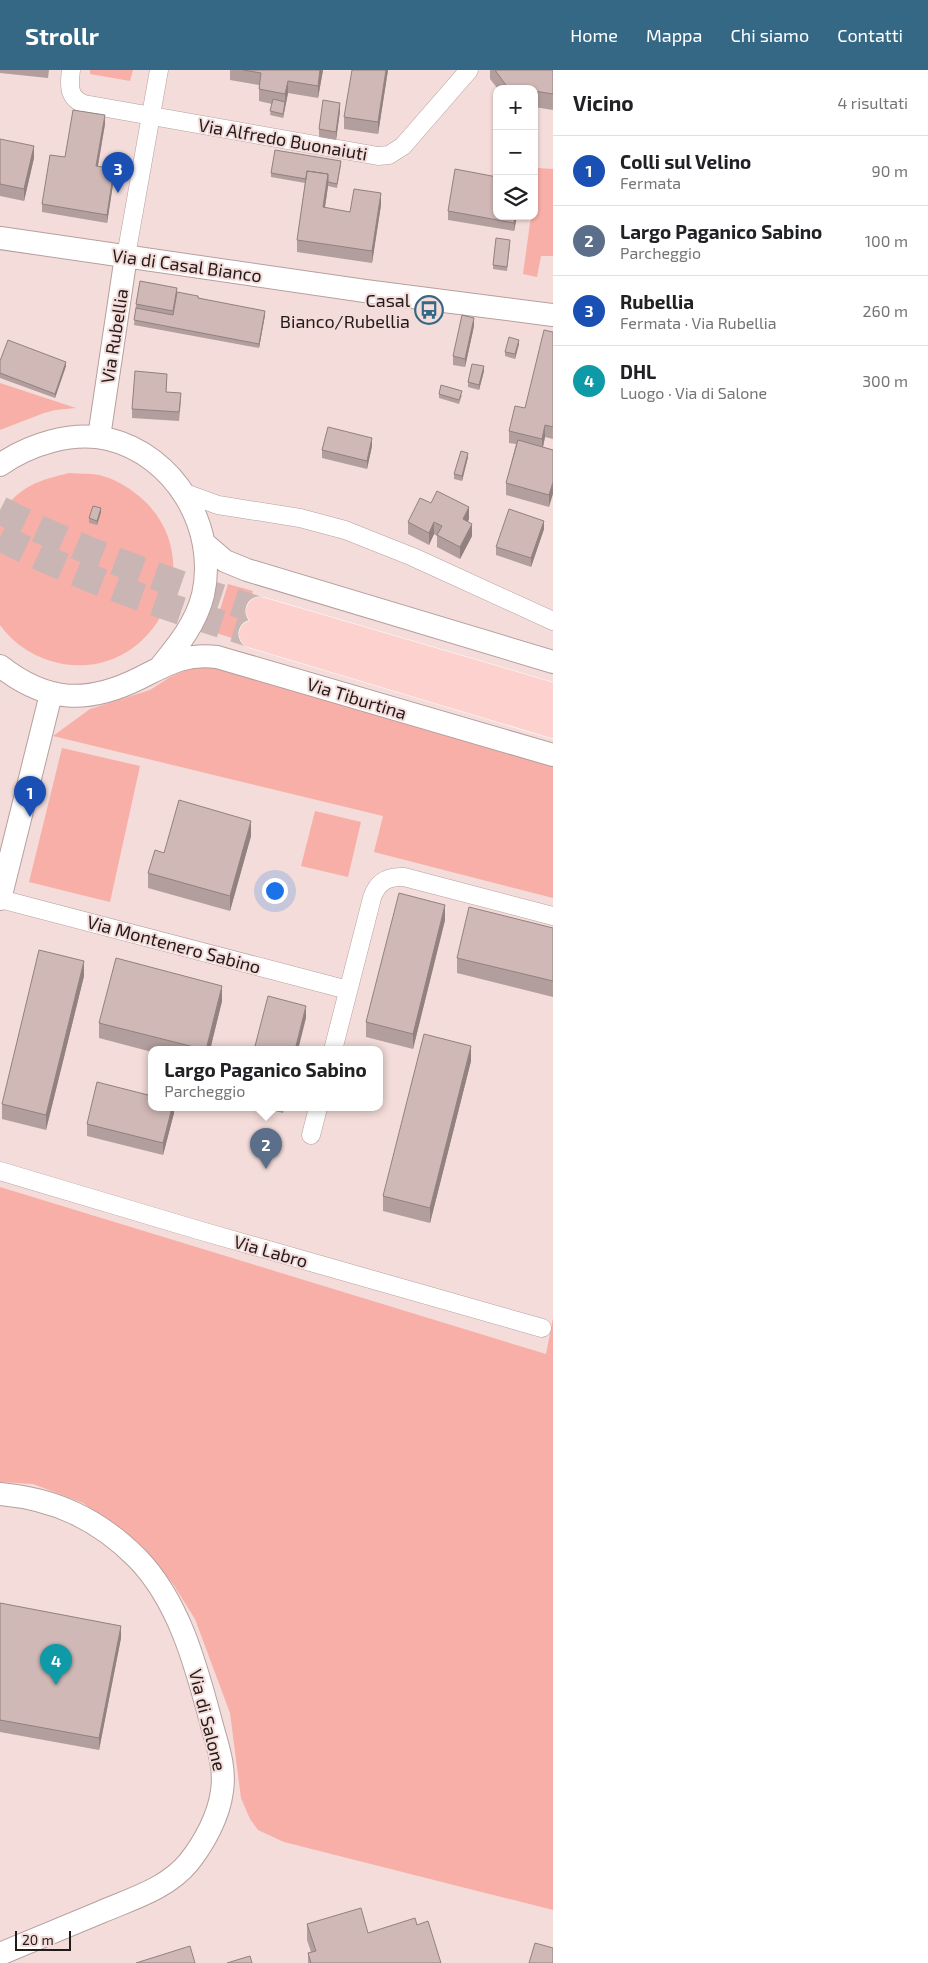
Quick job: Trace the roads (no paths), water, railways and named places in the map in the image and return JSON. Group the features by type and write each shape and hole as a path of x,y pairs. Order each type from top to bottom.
{"main road":[{"name":"Via Tiburtina","path":"553,697 257,623 553,724"}],"street":[{"name":"Via Alfredo Buonaiuti","path":"71,70 70,91 80,102 151,117 373,155 384,155 394,152 403,146 469,70"},
{"name":"Via Rubellia","path":"99,438 126,256 159,70"},
{"name":"Via di Casal Bianco","path":"0,238 365,291 553,315"},
{"name":"Via Tiburtina","path":"4,459 59,439 79,436 116,441 142,453 167,472 194,511 204,542 205,576 200,604 186,634 161,666"},
{"path":"182,492 218,505 300,518 345,530 412,557 553,621"},
{"path":"204,542 226,560 247,570 553,662"},
{"name":"Via Tiburtina","path":"0,666 20,680 51,694 66,696 104,693 130,683 161,666 187,657 217,657 553,755"},
{"path":"0,899 51,694"},
{"path":"333,1046 374,891 383,881 389,878 404,877 553,916"},
{"name":"Via Montenero Sabino","path":"0,899 348,990"},
{"path":"310,1136 317,1111"},
{"name":"Via Labro","path":"0,1171 221,1237 542,1328"},
{"name":"Via di Salone","path":"0,1494 50,1502 86,1518 118,1541 137,1558 152,1576 167,1601 196,1669 221,1756 223,1781 220,1803 208,1833 190,1861 174,1876 142,1895 0,1954"}],"tunnel":[{"path":"0,510 96,553 161,578 260,611"},
{"path":"0,537 61,566 124,591 253,634"}],"place":[{"name":"Rubellia","path":"118,193"},
{"name":"Casal Bianco/Rubellia","path":"429,310"},
{"name":"Colli sul Velino","path":"30,817"},
{"name":"Largo Paganico Sabino","path":"266,1169"},
{"name":"DHL","path":"56,1685"}]}
